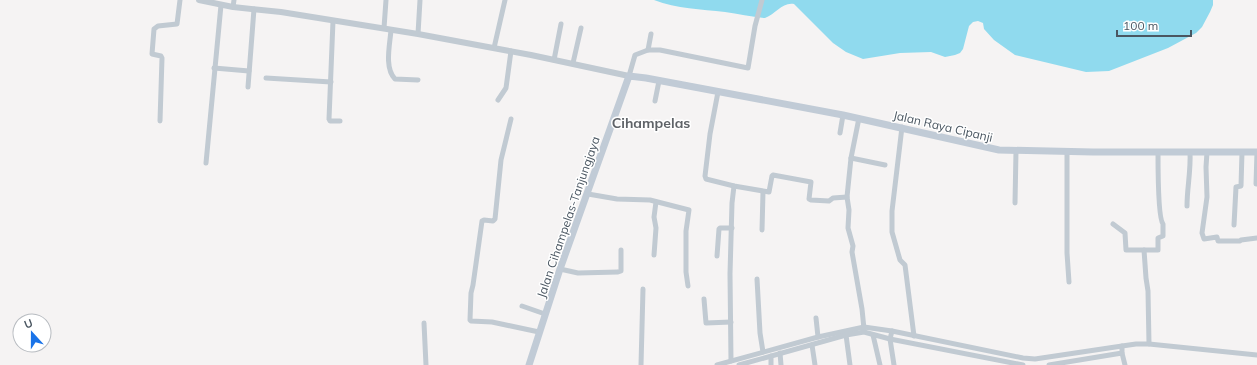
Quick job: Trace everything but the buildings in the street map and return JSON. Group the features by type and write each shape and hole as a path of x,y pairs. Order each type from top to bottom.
{"main road":[{"name":"Jalan Raya Cipanji","path":"629,76 859,118 985,147 1016,151 1257,152"},
{"name":"Jalan Cihampelas-Tanjungjaya","path":"529,365 560,269 629,76"}],"street":[{"path":"160,121 162,58 161,56 152,54 154,29 158,26 177,24 180,0"},
{"path":"199,0 221,5 234,3 254,9 418,34 573,63 629,76 635,55 648,50 660,50 748,68 755,26 762,0"},
{"path":"384,28 386,0"},
{"path":"418,34 420,0"},
{"path":"494,48 505,0"},
{"path":"206,163 221,5"},
{"path":"248,87 254,9"},
{"path":"333,21 329,120 340,121"},
{"path":"554,60 561,24"},
{"path":"573,63 581,28"},
{"path":"391,30 389,65 391,74 395,79 418,80"},
{"path":"648,50 651,34"},
{"path":"498,100 506,88 511,51"},
{"path":"214,68 249,71"},
{"path":"266,78 330,82"},
{"path":"655,101 659,81"},
{"path":"718,92 710,134 705,177 707,179 734,186 769,192 773,175 811,182 810,200 829,201 834,198 847,197"},
{"path":"840,133 842,115"},
{"path":"859,118 851,158 847,197 849,210 848,228 862,309 864,330"},
{"path":"511,119 501,160 495,219 493,221 482,221 471,293 470,320 492,322 539,332"},
{"path":"902,127 893,204 892,232 900,260 905,265 914,336"},
{"path":"1015,203 1016,151"},
{"path":"1067,152 1067,254 1069,282"},
{"path":"1113,224 1125,232 1126,250 1158,250 1158,238 1163,236 1163,224 1161,222 1160,212 1158,152"},
{"path":"1187,206 1191,164 1190,152"},
{"path":"1207,152 1207,197 1202,233 1204,239 1217,237 1218,241 1240,241 1257,238"},
{"path":"1234,225 1236,187 1241,186 1242,152"},
{"path":"1256,184 1257,152"},
{"path":"851,158 885,165"},
{"path":"732,362 730,274 732,203 734,186"},
{"path":"762,230 763,192"},
{"path":"588,194 617,199 650,200 689,210 686,231 686,272 688,286"},
{"path":"654,255 656,228 654,218 656,202"},
{"path":"717,256 719,229 732,228"},
{"path":"560,269 583,274 618,272 621,271 620,250"},
{"path":"1144,250 1148,291 1150,344"},
{"path":"757,279 760,333 763,352"},
{"path":"641,365 644,289"},
{"path":"704,299 706,323 731,322"},
{"path":"522,306 545,314"},
{"path":"816,318 818,337"},
{"path":"424,323 426,365"},
{"path":"717,365 818,337 864,330 892,331 1035,360 1136,344 1150,344 1257,355"},
{"path":"739,365 864,330 873,335 890,339 1023,365"},
{"path":"892,331 890,339 894,365"},
{"path":"846,335 850,365"},
{"path":"873,335 880,365"},
{"path":"812,345 815,365"},
{"path":"1122,346 1124,365"},
{"path":"780,353 781,365"},
{"path":"1049,365 1122,353"},
{"path":"771,356 771,365"}],"water":[{"path":"654,0 1213,0 1213,5 1202,27 1196,33 1168,48 1109,71 1086,72 1015,55 994,40 984,29 983,23 978,21 973,22 969,26 963,49 960,53 955,55 945,57 931,52 900,53 863,59 846,52 833,43 794,4 782,6 765,18 680,7"}],"district":[{"name":"Cihampelas","path":"651,123"}]}
